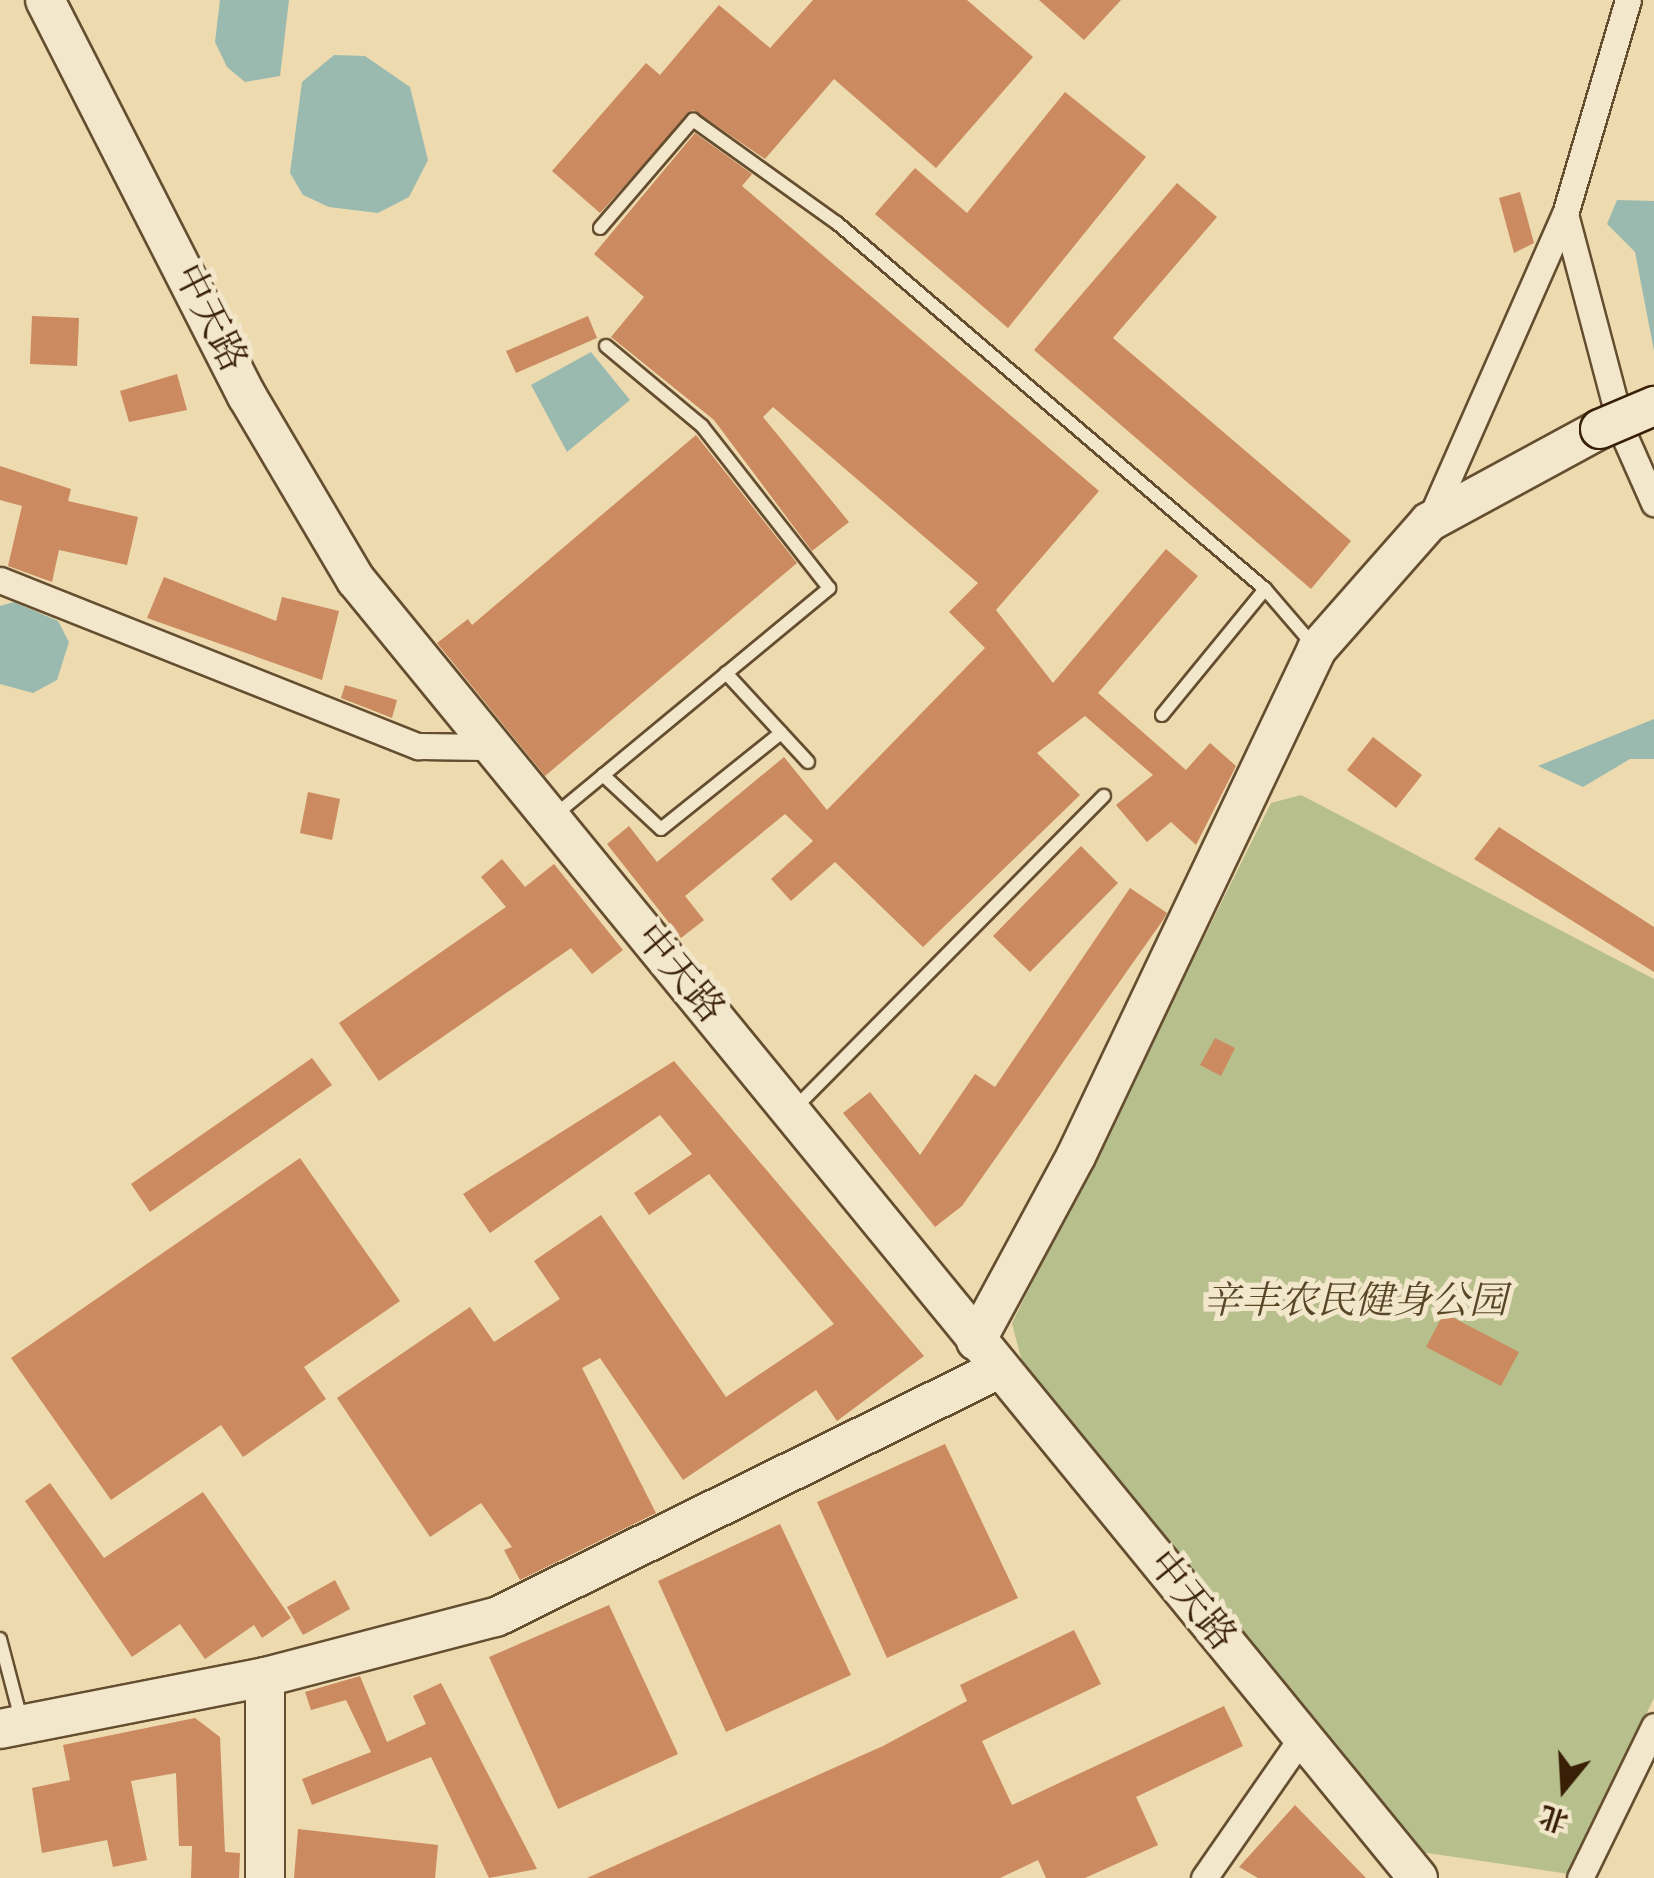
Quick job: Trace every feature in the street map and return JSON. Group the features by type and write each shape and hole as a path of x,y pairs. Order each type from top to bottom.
{"main road":[{"name":"中天路","path":"45,0 247,396 346,564 487,748 791,1112 1418,1878"},
{"path":"11,1726 265,1677 496,1617 987,1355 1076,1156 1316,649 1430,522 1600,429 1654,406"},
{"path":"265,1677 265,1878"}],"street":[{"path":"1430,522 1565,214 1628,0"},
{"path":"1565,214 1624,433 1654,503"},
{"path":"0,580 418,746 487,748"},
{"path":"1580,1878 1654,1726"},
{"path":"1204,1878 1302,1737"}],"lane":[{"path":"600,228 693,120 837,223 1266,589 1316,649"},
{"path":"548,820 830,588 702,426 606,346"},
{"path":"1162,715 1266,589"},
{"path":"726,673 808,762"},
{"path":"603,775 660,829 781,733"},
{"path":"791,1112 1104,796"},
{"path":"0,1639 11,1726"}],"green space":[{"name":"辛丰农民健身公园","path":"1301,795 1654,979 1654,1698 1569,1874 1414,1851 1024,1370 1012,1323 1271,803"}],"water":[{"path":"220,0 289,0 280,76 245,82 227,67 215,42"},
{"path":"334,55 365,56 410,87 428,160 409,197 378,213 329,207 303,195 290,173 302,82"},
{"path":"1617,200 1654,201 1654,351 1635,252 1607,224"},
{"path":"591,352 630,400 567,452 531,385"},
{"path":"14,602 58,621 69,642 57,680 33,693 0,684 0,606"},
{"path":"1654,719 1654,759 1630,759 1583,787 1538,766"}],"building":[{"path":"813,0 967,0 1033,57 936,168 834,79 765,159 693,110 600,213 552,171 646,63 660,75 719,5 770,48"},
{"path":"1039,0 1121,0 1084,40"},
{"path":"1065,92 1146,157 1008,328 875,214 915,168 967,213"},
{"path":"695,133 752,174 742,186 1099,491 996,610 1053,683 1166,549 1198,576 1098,693 1186,770 1210,743 1236,766 1196,845 1171,822 1147,842 1116,805 1153,775 1085,716 1037,753 1080,795 923,947 835,862 791,901 771,879 813,841 785,814 685,896 704,920 681,938 607,844 629,826 657,862 784,757 827,810 985,648 949,612 978,583 773,407 763,417 849,522 812,551 714,420 611,337 644,297 594,254"},
{"path":"1177,183 1217,217 1113,338 1351,541 1311,589 1034,350"},
{"path":"1520,192 1534,243 1514,253 1499,198"},
{"path":"32,316 79,318 77,366 30,364"},
{"path":"588,316 597,338 516,373 506,351"},
{"path":"177,374 187,410 129,422 120,391"},
{"path":"696,435 797,563 545,776 437,643 468,619 472,625"},
{"path":"0,466 71,489 68,501 138,517 127,565 59,550 52,582 8,566 22,506 0,500"},
{"path":"164,577 276,621 282,597 339,611 322,680 147,618"},
{"path":"345,685 397,700 392,718 341,698"},
{"path":"1373,737 1422,775 1396,808 1347,770"},
{"path":"308,792 340,799 332,840 300,833"},
{"path":"1499,827 1654,927 1654,972 1474,859"},
{"path":"1081,846 1118,883 1030,972 993,936"},
{"path":"502,859 525,887 554,864 623,950 592,974 571,948 379,1081 339,1023 506,907 481,877"},
{"path":"1130,888 1167,913 1163,920 962,1206 935,1227 843,1113 870,1092 920,1155 975,1074 995,1087"},
{"path":"1215,1038 1235,1048 1221,1076 1200,1065"},
{"path":"312,1058 332,1085 150,1212 131,1184"},
{"path":"674,1061 924,1356 837,1421 816,1390 683,1480 600,1358 582,1368 656,1513 520,1580 504,1550 512,1547 481,1503 430,1537 337,1398 470,1307 494,1342 560,1299 534,1261 601,1215 726,1397 834,1324 709,1174 649,1215 634,1193 692,1154 660,1115 490,1233 463,1194"},
{"path":"300,1158 400,1301 304,1367 326,1399 243,1457 221,1425 111,1500 11,1358"},
{"path":"1444,1313 1519,1352 1501,1386 1426,1347"},
{"path":"945,1444 1018,1598 887,1658 817,1502"},
{"path":"50,1483 104,1558 203,1492 291,1618 262,1638 254,1625 205,1659 180,1624 132,1657 25,1501"},
{"path":"780,1524 851,1675 726,1732 658,1581"},
{"path":"335,1580 350,1609 303,1635 287,1607"},
{"path":"609,1605 678,1754 558,1809 489,1657"},
{"path":"1074,1630 1101,1684 982,1741 1012,1805 1224,1706 1243,1746 1136,1797 1158,1845 1085,1878 1046,1878 1038,1860 1000,1878 587,1878 883,1746 967,1701 960,1685"},
{"path":"360,1676 387,1742 426,1724 413,1696 441,1683 537,1869 489,1878 431,1757 312,1805 302,1779 371,1752 346,1700 311,1710 305,1692"},
{"path":"195,1718 220,1737 225,1852 240,1853 239,1878 191,1878 192,1846 179,1846 176,1773 131,1781 147,1860 113,1867 107,1840 42,1853 32,1788 70,1780 63,1745"},
{"path":"1295,1805 1366,1878 1258,1878 1239,1867"},
{"path":"298,1829 438,1845 435,1878 294,1878"}]}
